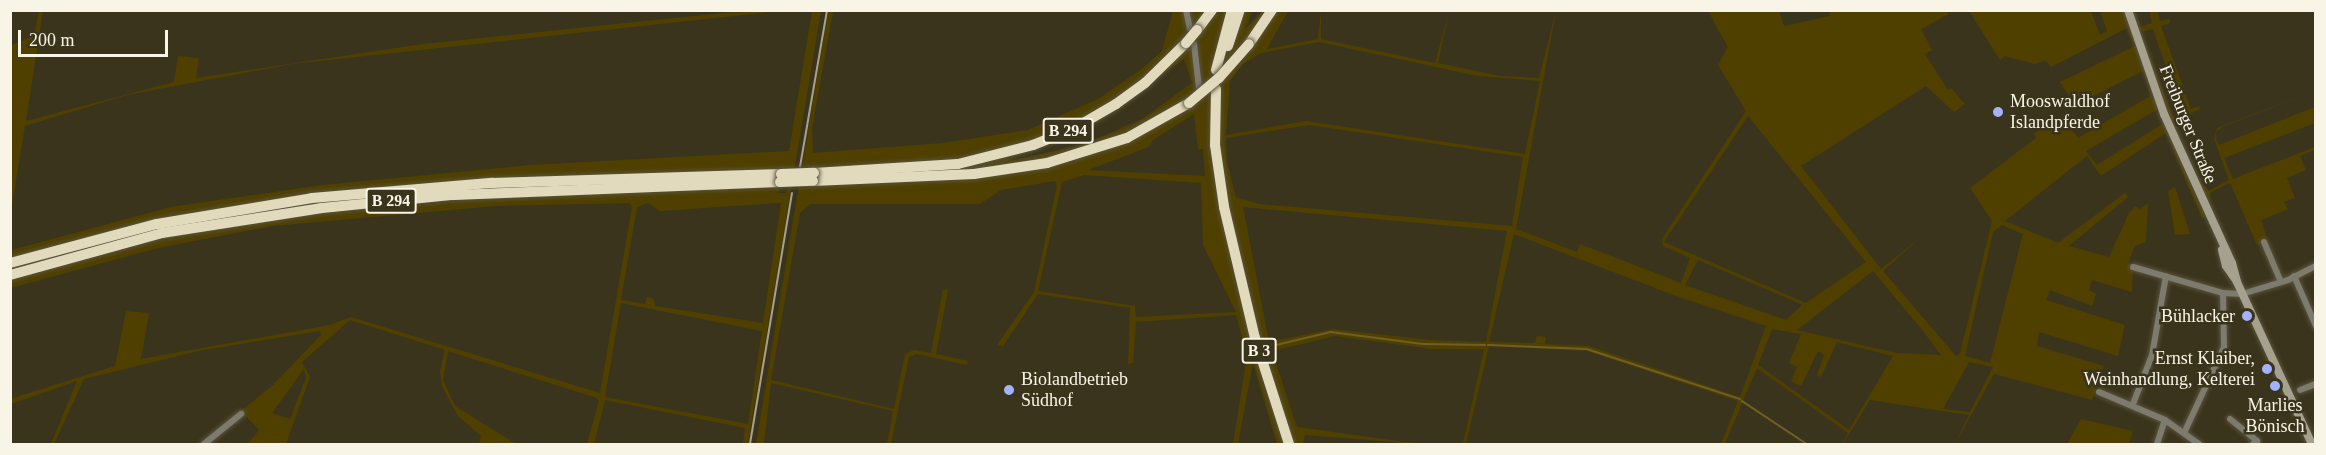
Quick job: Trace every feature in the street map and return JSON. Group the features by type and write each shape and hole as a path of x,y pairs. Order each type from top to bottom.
{"highway":[{"name":"B 294","path":"814,177 958,164 1033,146 1116,104 1145,83 1190,44 1194,30 1212,10"},
{"path":"1232,10 1220,68 1240,10"},
{"name":"B 294","path":"10,263 157,224 312,198 471,184 974,174 1047,163 1119,142 1188,103 1219,78 1249,44 1272,10"},
{"name":"B 3","path":"1216,88 1216,156 1230,237 1255,338 1290,444"},
{"name":"B 294","path":"10,275 162,233 332,207 474,194 780,178"}],"street":[{"path":"1186,10 1194,30"},
{"name":"Freiburger Straße","path":"2128,10 2164,114 2222,248 2226,267 2237,282 2312,444"},
{"path":"1190,44 1199,88"},
{"path":"2264,242 2281,282"},
{"path":"2133,267 2223,293 2242,294 2281,282 2316,266"},
{"path":"2133,404 2152,355 2166,276"},
{"path":"2294,276 2316,326"},
{"path":"2184,431 2224,347 2223,293"},
{"path":"2300,390 2316,384"},
{"path":"2099,392 2133,404 2165,420 2184,431 2199,444"},
{"path":"204,444 241,414"},
{"path":"2230,419 2257,441 2253,444"},
{"path":"2157,444 2165,420"}],"shaded area":[{"path":"39,11 43,11 26,121 174,82 178,56 199,58 196,78 423,44 742,11 779,11 292,64 127,95 25,126 11,211 11,45 34,36"},
{"path":"812,11 821,11 748,444 743,444 745,428 605,400 594,444 587,444 599,401 597,398 448,351 443,380 455,406 516,444 479,444 481,436 458,416 442,386 440,371 445,350 350,320 302,362 310,377 286,444 248,444 259,430 241,411 273,385 321,335 320,331 198,351 84,379 54,444 51,444 77,381 11,404 10,399 115,366 126,311 149,313 141,359 330,325 351,317 600,393 632,207 629,203 495,206 273,226 158,248 11,288 11,280 162,239 287,217 488,198 780,184 779,193 786,193 790,169 470,180 336,192 175,216 11,258 11,250 171,207 322,185 531,165 789,151","holes":["648,203 660,211 781,203 763,323 655,306 653,298 647,297 645,304 621,300 637,207","621,303 762,331 748,424 605,397","304,369 306,378 290,419 272,413"]},
{"path":"828,11 833,11 812,128 813,153 943,143 1028,130 1098,99 1139,71 1162,51 1173,11 1252,11 1246,28 1263,11 1288,11 1267,49 1318,39 1321,11 1321,39 1435,63 1449,11 1438,63 1500,76 1539,78 1556,11 1516,229 1577,252 1580,244 1681,283 1690,258 1663,246 1662,239 1746,111 1718,65 1728,47 1708,11 1779,11 1784,26 1830,16 1829,11 1946,11 1949,14 1921,29 1932,50 1925,54 1948,90 1951,88 1965,104 1954,112 1926,86 1801,166 1881,269 1920,238 1883,271 1956,356 1960,354 1992,221 1970,188 2036,138 2034,134 2050,121 2053,124 2062,117 2078,138 2152,95 2143,71 2075,105 2060,82 2135,46 2127,28 2051,67 2046,61 2034,64 2005,56 2000,60 1969,11 2091,11 2100,35 2107,31 2100,11 2135,11 2140,27 2152,23 2149,11 2157,11 2160,21 2169,19 2170,23 2161,26 2191,109 2199,106 2200,109 2174,122 2196,177 2209,191 2229,180 2214,139 2217,128 2315,91 2222,127 2216,132 2219,145 2315,107 2315,123 2224,158 2233,179 2315,147 2315,150 2300,156 2306,170 2287,178 2295,198 2284,202 2288,209 2261,220 2268,241 2257,245 2230,183 2211,192 2208,202 2212,213 2202,218 2166,133 2101,176 2087,156 2005,221 2058,243 2125,193 2128,197 2069,246 2109,257 2129,213 2135,206 2140,209 2148,203 2146,242 2135,246 2128,263 2133,265 2132,292 2092,280 2089,290 2096,294 2092,306 2050,290 2046,300 2125,325 2118,356 2039,332 2037,346 2104,366 2092,400 1994,374 1955,444 1969,415 1870,400 1843,444 1848,433 1757,368 1743,400 1808,444 1743,401 1725,444 1721,444 1738,401 1587,351 1489,346 1466,444 1463,444 1484,349 1432,349 1335,336 1272,351 1297,427 1420,444 1305,435 1303,444 1277,444 1253,363 1238,444 1233,444 1247,356 1236,315 1136,322 1133,363 1128,364 1130,308 1038,294 1003,346 997,345 1034,292 1057,186 1055,181 1001,190 980,204 810,204 800,213 771,380 894,409 905,354 914,350 931,353 943,290 948,290 936,354 968,361 967,365 916,354 909,357 891,444 887,444 893,411 771,383 764,444 756,444","holes":["2153,29 2182,113 2173,117 2141,32","1319,42 1478,76 1540,81 1525,154 1306,121 1226,135 1230,81 1243,64 1261,53","1184,59 1192,83 1142,119 1085,144 1005,162 1098,120","2158,109 2164,123 2097,165 2086,151","1194,114 1198,149 1203,149 1205,176 1088,170 1149,147 1153,140","1748,116 1866,262 1806,303 1664,242","1309,125 1523,157 1512,226 1259,204 1236,197 1227,163 1226,138","1084,175 1201,183 1203,245 1236,312 1136,317 1135,306 1038,291 1062,182","1243,207 1507,231 1486,342 1430,340 1333,329 1269,342","2002,225 2023,234 1990,363 1965,356 1993,232","1514,234 1676,296 1766,326 1740,397 1589,346 1545,344 1546,337 1537,336 1535,343 1489,342","1698,260 1801,304 1786,320 1685,285","1873,271 1941,355 1896,353 1797,330","1772,329 1801,334 1789,363 1797,367 1791,381 1801,386 1818,351 1824,355 1817,375 1821,377 1837,342 1893,356 1849,430 1758,365","1969,362 1993,367 1970,412 1943,409"]},
{"path":"2175,187 2190,234 2175,235 2168,191"},
{"path":"2081,419 2133,431 2129,444 2067,444"}],"waterway":[{"path":"1272,346 1331,332 1424,344 1485,345"},
{"path":"1488,345 1587,349 1740,399"},
{"path":"1742,401 1807,444"}],"railway":[{"path":"800,167 827,10"},
{"path":"750,444 792,194"}],"place":[{"name":"Mooswaldhof Islandpferde","path":"1998,112"},
{"name":"Bühlacker","path":"2247,316"},
{"name":"Ernst Klaiber, Weinhandlung, Kelterei","path":"2267,369"},
{"name":"Marlies Bönisch","path":"2275,386"},
{"name":"Biolandbetrieb Südhof","path":"1009,390"}]}
